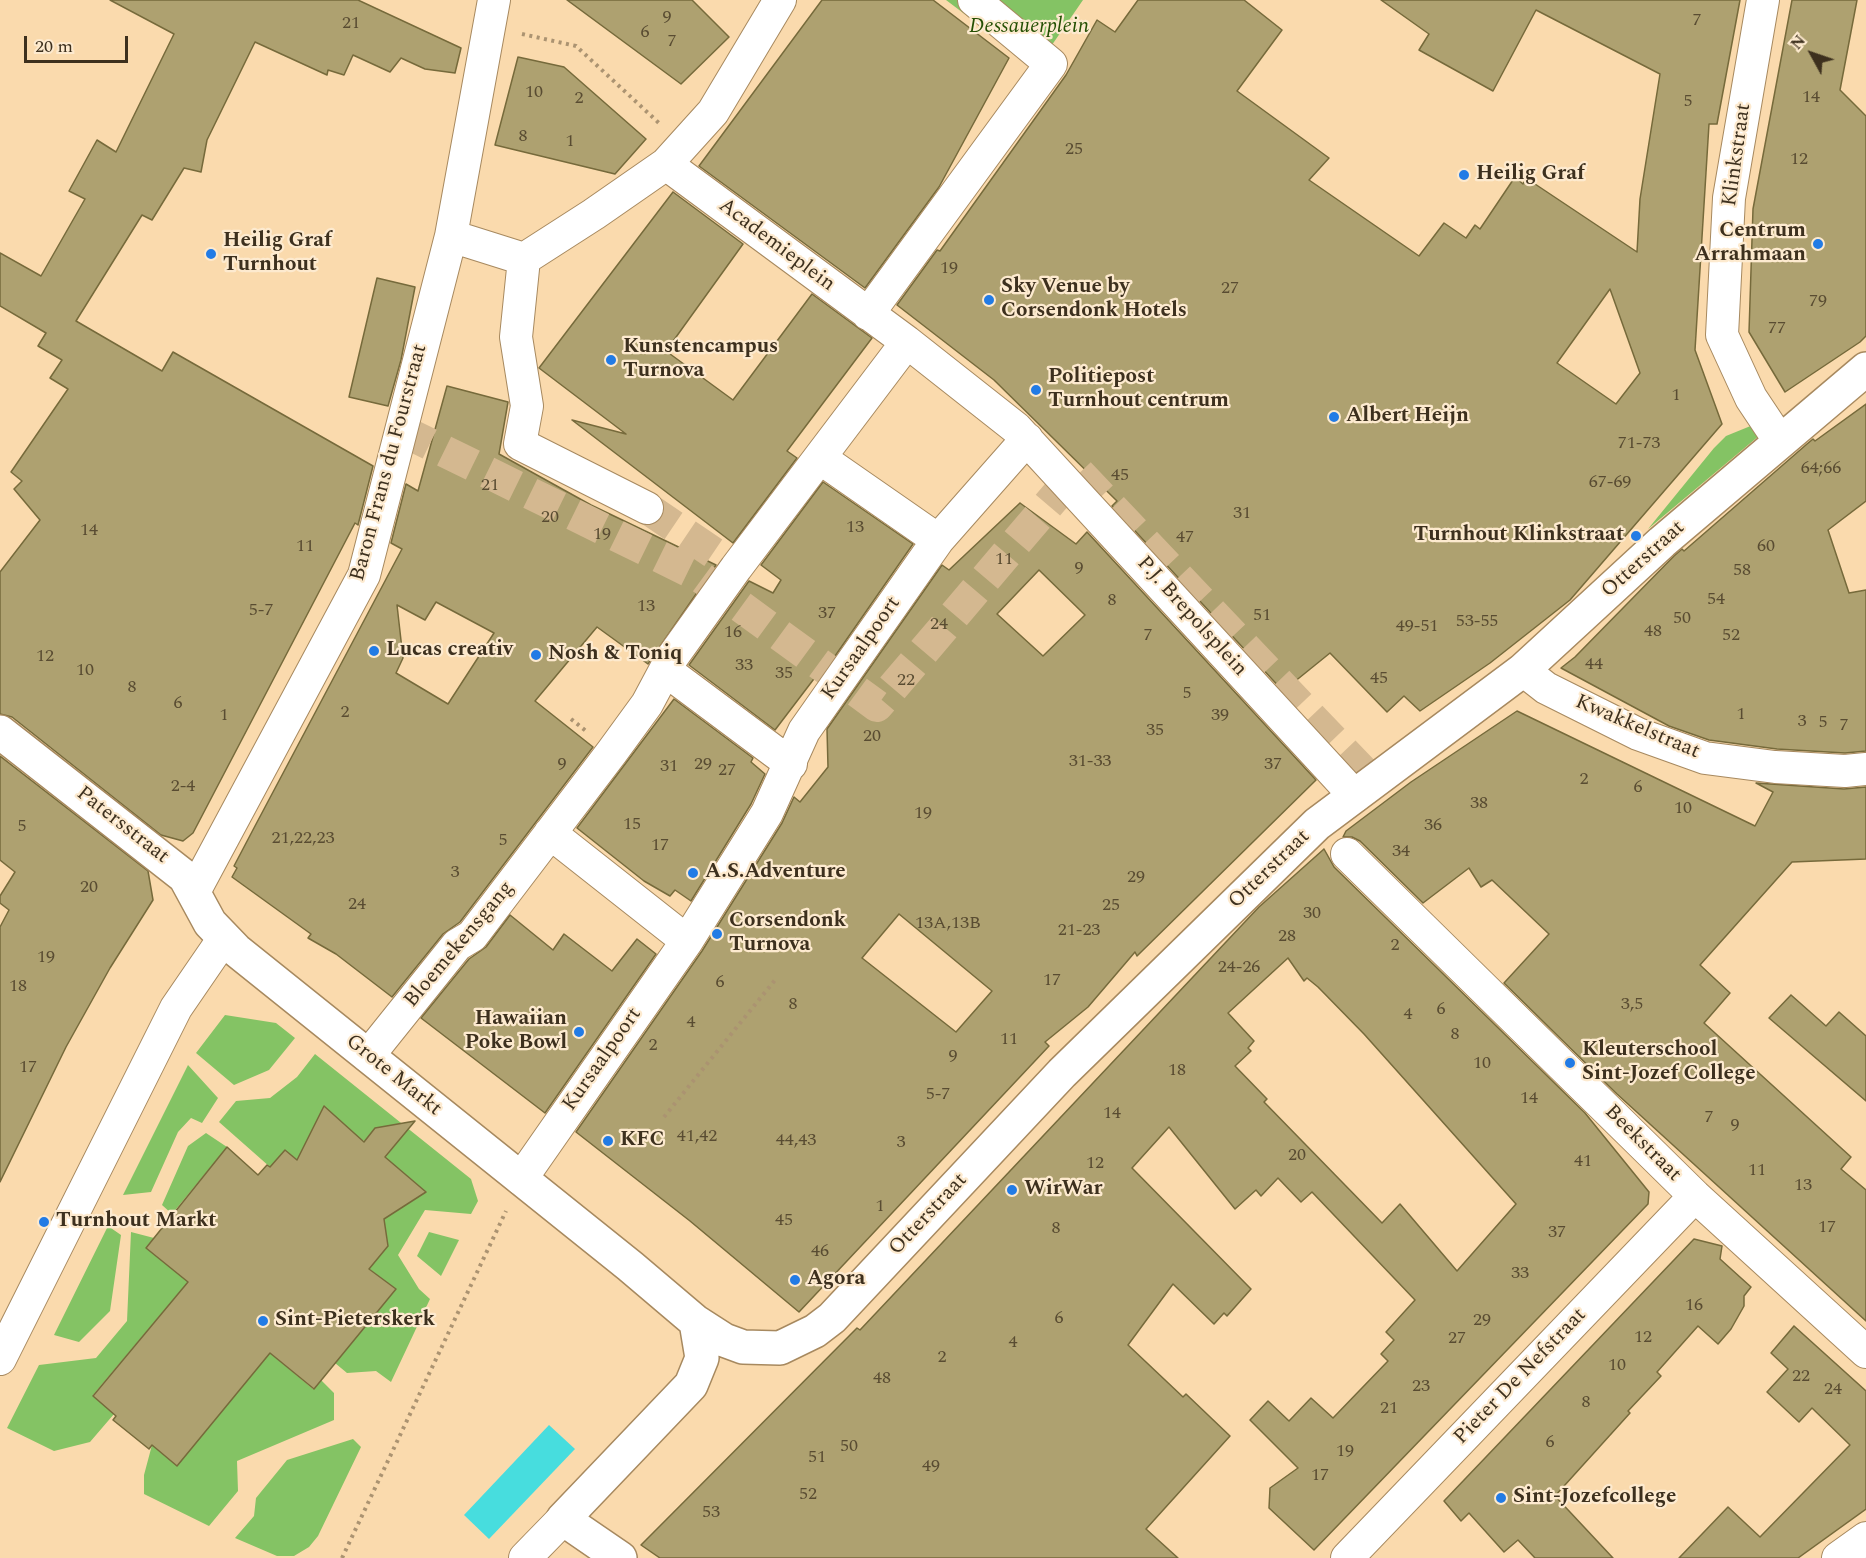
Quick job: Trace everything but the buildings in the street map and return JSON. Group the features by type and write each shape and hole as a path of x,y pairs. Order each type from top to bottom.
{"street":[{"path":"450,240 524,259 594,214 675,154 713,112 780,0"},
{"path":"974,0 1051,64 904,263 887,328 820,458 938,540 1027,439"},
{"name":"Klinkstraat","path":"1763,0 1730,198 1722,335 1751,398 1779,440"},
{"name":"Baron Frans du Fourstraat","path":"194,892 364,575 450,240 492,13"},
{"name":"Academieplein","path":"675,154 887,328"},
{"path":"524,259 516,337 527,406 520,444 647,508"},
{"name":"P.J. Brepolsplein","path":"887,328 991,408 1027,439 1355,796"},
{"name":"Otterstraat","path":"696,1322 724,1340 760,1350 780,1348 796,1342 832,1318 1062,1073 1317,824 1523,670 1662,542 1779,440 1866,369"},
{"name":"Bloemekensgang","path":"369,1056 457,945 472,936 550,833 647,704 665,670 730,564 820,458"},
{"name":"Kursaalpoort","path":"521,1179 687,942 767,813 791,764 804,730 938,540"},
{"path":"665,670 791,764"},
{"name":"Kwakkelstraat","path":"1523,670 1546,688 1638,734 1705,758 1775,767 1845,771 1866,769"},
{"name":"Patersstraat","path":"0,732 185,877 210,923 224,938"},
{"path":"550,833 687,942"},
{"name":"Beekstraat","path":"1347,854 1695,1196 1866,1353"},
{"path":"0,1359 176,1008 224,938"},
{"name":"Grote Markt","path":"224,938 696,1322"},
{"name":"Pieter De Nefstraat","path":"1347,1558 1695,1196"},
{"path":"525,1558 691,1385 702,1358 696,1322"},
{"path":"563,1519 620,1558"},
{"path":"1838,1558 1866,1538"}],"path":[{"path":"492,13 576,46 675,154"},
{"path":"664,1118 775,980"},
{"path":"342,1558 521,1179"}],"green space":[{"name":"Dessauerplein","path":"946,0 1083,0 1036,68"},
{"path":"1753,425 1760,435 1648,529 1726,436"},
{"path":"225,1015 276,1023 295,1038 269,1070 234,1085 196,1053"},
{"path":"315,1054 471,1179 478,1201 471,1214 425,1210 398,1255 419,1289 430,1299 391,1382 376,1371 347,1373 335,1363 395,1289 362,1263 371,1255 380,1256 388,1246 386,1234 375,1226 393,1204 406,1205 417,1198 418,1185 385,1158 396,1144 395,1133 375,1128 365,1141 344,1135 339,1120 332,1113 320,1115 298,1161 285,1150 270,1167 219,1122 236,1101 270,1098 297,1077"},
{"path":"188,1065 218,1098 202,1123 191,1118 178,1132 151,1192 123,1195"},
{"path":"206,1133 227,1147 172,1214 162,1205 188,1146"},
{"path":"108,1226 121,1235 110,1311 79,1342 54,1335"},
{"path":"131,1232 154,1238 146,1248 188,1282 93,1395 114,1414 90,1442 54,1451 7,1428 39,1365 96,1358 127,1321"},
{"path":"429,1232 459,1240 441,1276 417,1256"},
{"path":"270,1353 313,1389 321,1380 334,1393 334,1420 237,1461 238,1491 209,1526 144,1494 144,1475 152,1445 176,1465"},
{"path":"353,1439 361,1447 318,1536 309,1547 294,1556 277,1556 235,1538 254,1516 256,1498 287,1460"}],"water":[{"path":"549,1425 575,1449 489,1539 464,1515"}],"tunnel":[{"path":"401,430 699,576 877,706 1077,471 1373,782"},
{"path":"647,508 724,560"}],"place":[{"name":"Heilig Graf","path":"1464,175"},
{"name":"Centrum Arrahmaan","path":"1818,244"},
{"name":"Heilig Graf Turnhout","path":"211,254"},
{"name":"Sky Venue by Corsendonk Hotels","path":"989,300"},
{"name":"Kunstencampus Turnova","path":"611,360"},
{"name":"Politiepost Turnhout centrum","path":"1036,390"},
{"name":"Albert Heijn","path":"1334,417"},
{"name":"Turnhout Klinkstraat","path":"1636,536"},
{"name":"Lucas creativ","path":"374,651"},
{"name":"Nosh & Toniq","path":"536,655"},
{"name":"A.S.Adventure","path":"693,873"},
{"name":"Corsendonk Turnova","path":"717,934"},
{"name":"Hawaiian Poke Bowl","path":"579,1032"},
{"name":"Kleuterschool Sint-Jozef College","path":"1570,1063"},
{"name":"KFC","path":"608,1141"},
{"name":"WirWar","path":"1012,1190"},
{"name":"Turnhout Markt","path":"44,1222"},
{"name":"Agora","path":"795,1280"},
{"name":"Sint-Pieterskerk","path":"263,1321"},
{"name":"Sint-Jozefcollege","path":"1501,1498"}]}
